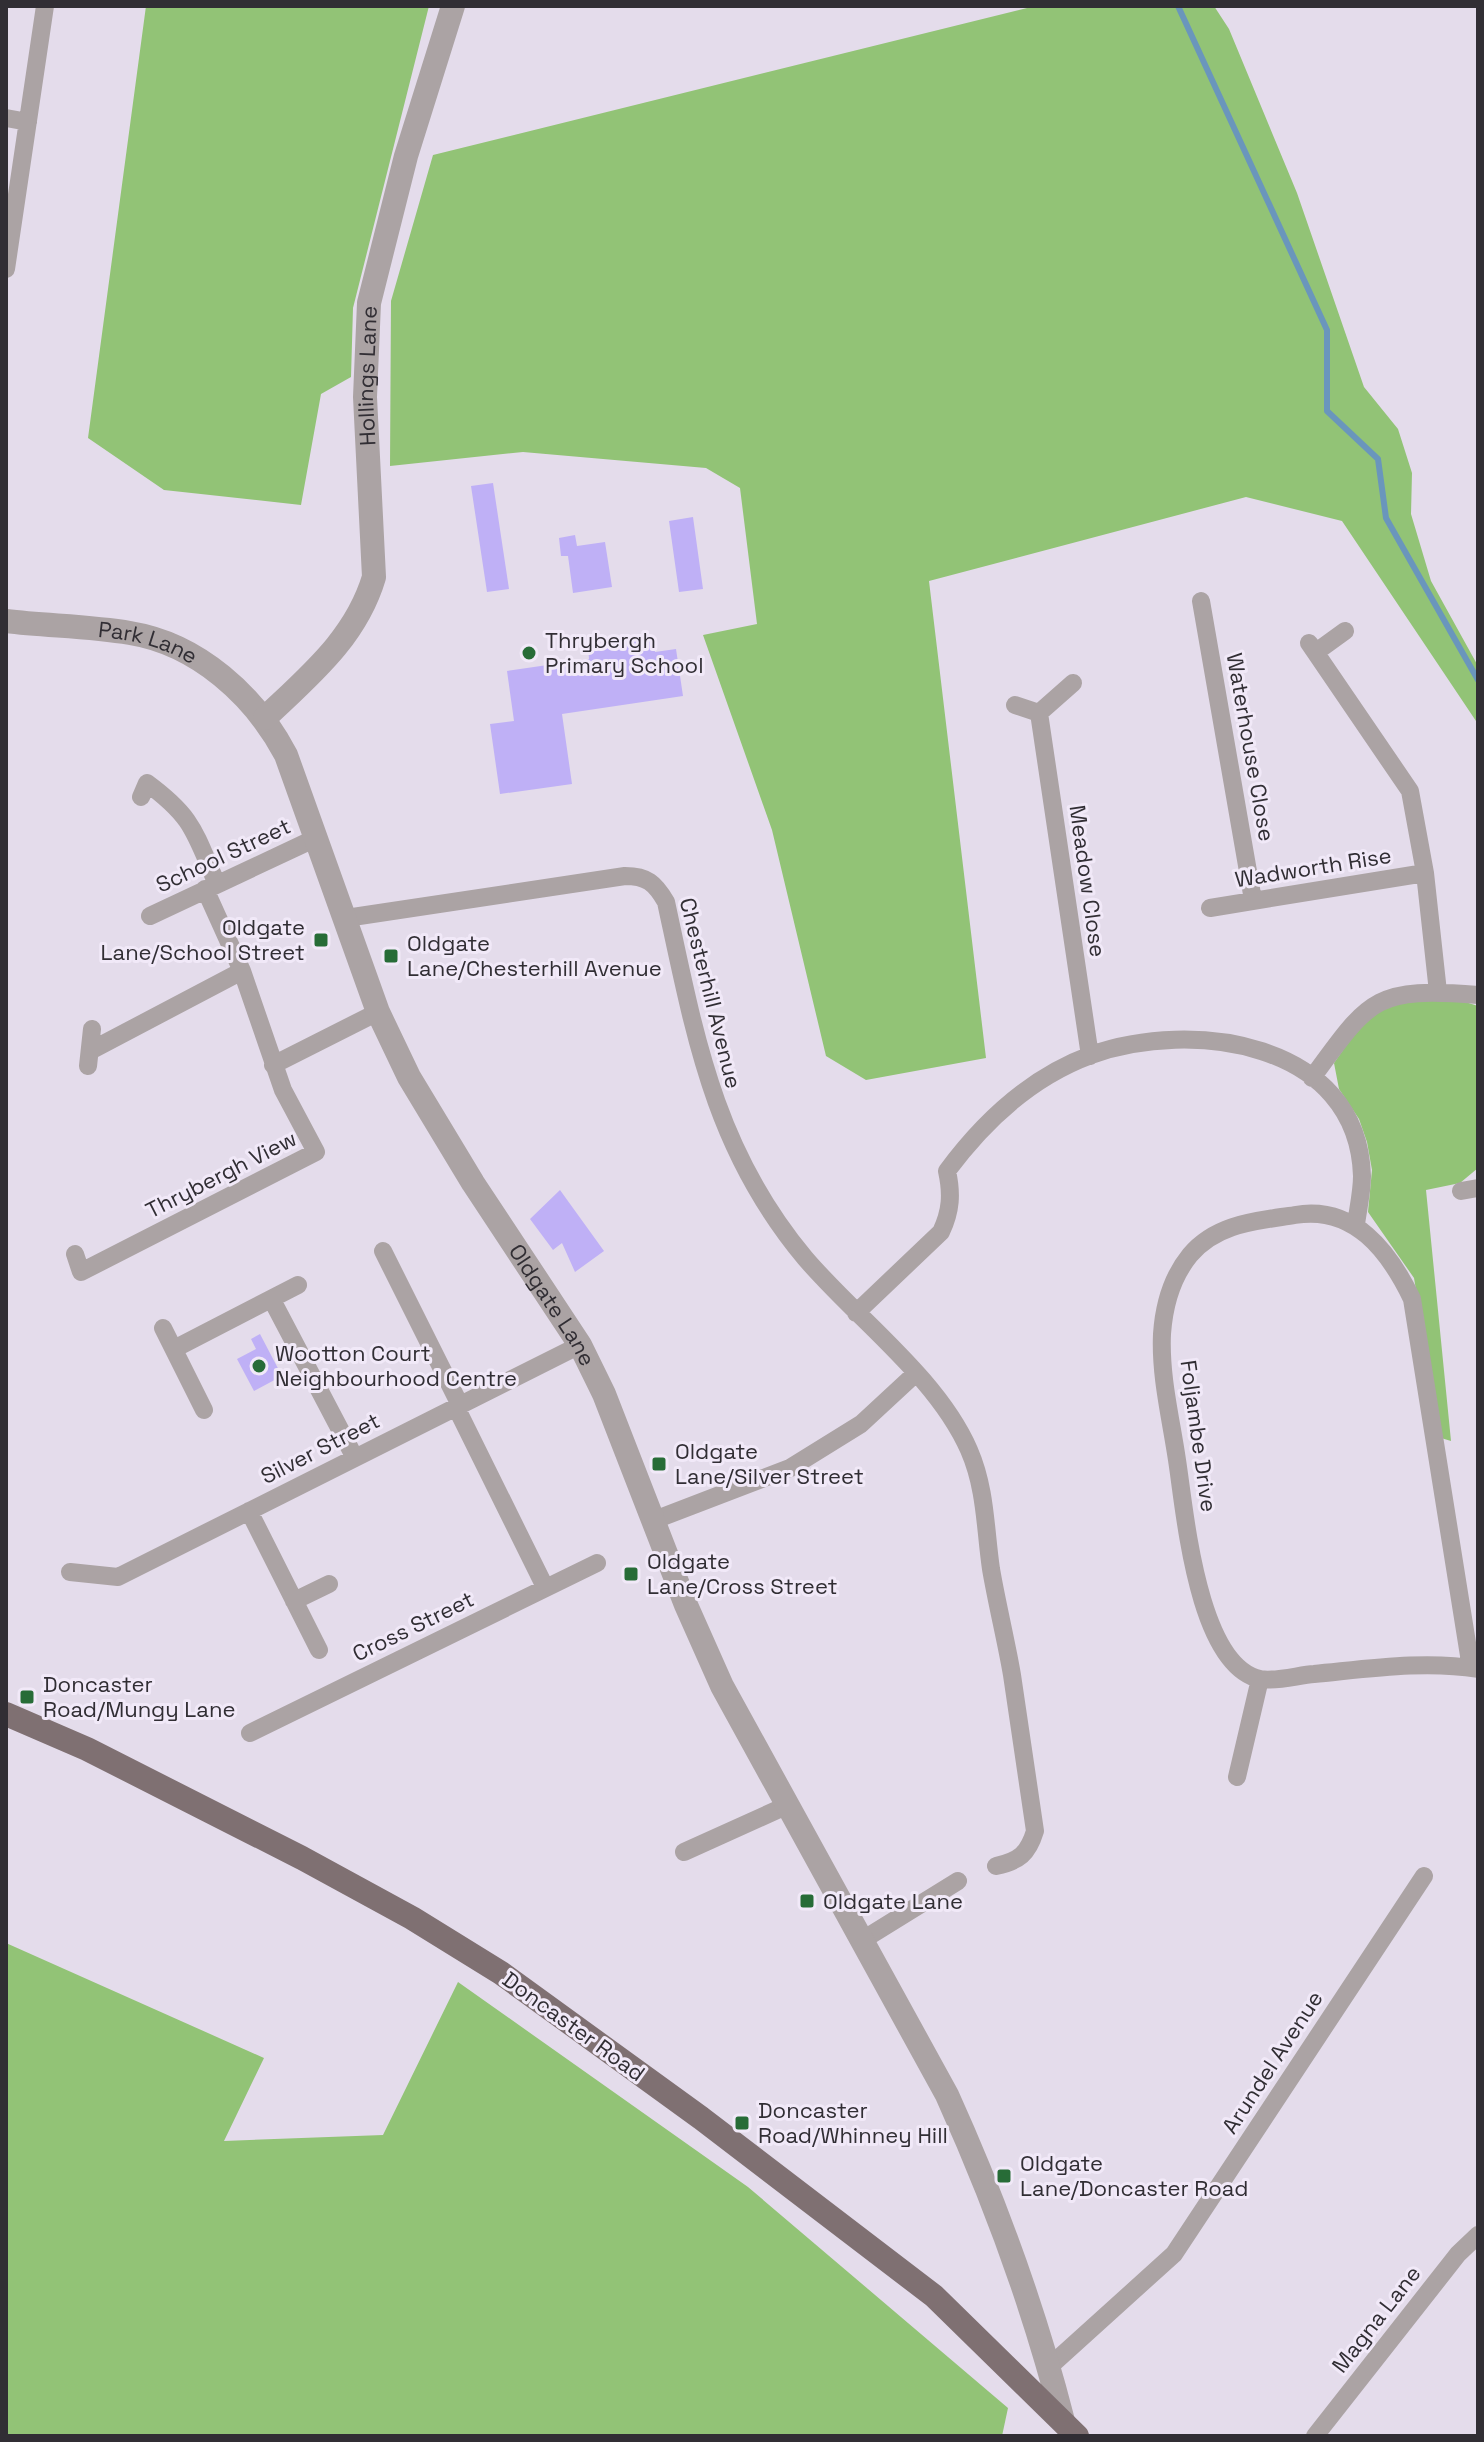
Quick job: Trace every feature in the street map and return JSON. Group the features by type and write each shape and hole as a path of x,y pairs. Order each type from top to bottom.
{"main road":[{"name":"Doncaster Road","path":"6,1714 74,1742 302,1858 412,1918 501,1973 701,2118 934,2296 1070,2429"}],"street":[{"path":"6,269 45,6"},
{"name":"Hollings Lane","path":"265,718 351,630 366,602 374,577 365,397 369,303 406,156 453,6"},
{"path":"6,118 28,122"},
{"name":"Waterhouse Close","path":"1201,601 1253,900"},
{"name":"Park Lane","path":"6,621 132,633 193,656 216,671 265,718"},
{"path":"1345,631 1312,647 1410,791 1425,873 1438,992"},
{"path":"1015,705 1039,713 1073,683"},
{"name":"Meadow Close","path":"1039,713 1090,1056"},
{"name":"Oldgate Lane","path":"265,718 286,755 378,1012 409,1077 442,1135 580,1345 604,1394 652,1521 722,1686 947,2095 969,2145 1070,2429"},
{"name":"Thrybergh View","path":"75,1254 81,1272 316,1152 273,1065 189,820 179,807 147,783 141,797"},
{"name":"School Street","path":"150,916 316,838"},
{"name":"Wadworth Rise","path":"1210,908 1425,873"},
{"name":"Chesterhill Avenue","path":"346,918 625,876 640,876 655,884 666,902 694,1034 721,1122 752,1182 804,1256 915,1374 957,1428 984,1492 991,1566 1012,1674 1035,1831 1030,1848 1022,1857 996,1866"},
{"path":"92,1029 89,1058 242,971"},
{"path":"1312,1078 1358,1015 1378,1001 1438,992 1478,995"},
{"path":"273,1065 378,1012"},
{"path":"856,1313 941,1232 949,1216 952,1191 947,1171 982,1127 1036,1084 1090,1056 1140,1043 1197,1039 1237,1042 1271,1054 1312,1078 1333,1095 1348,1120 1358,1149 1362,1177 1356,1224 1399,1273 1412,1299 1475,1669 1389,1667 1260,1679 1237,1777"},
{"name":"Foljambe Drive","path":"1260,1679 1238,1666 1225,1650 1209,1617 1196,1576 1162,1363 1166,1306 1174,1278 1191,1254 1212,1236 1232,1226 1301,1214 1334,1214 1356,1224"},
{"path":"383,1251 545,1587"},
{"path":"174,1349 298,1285"},
{"path":"272,1300 355,1458"},
{"path":"163,1328 204,1410"},
{"name":"Silver Street","path":"70,1572 102,1578 118,1577 580,1345"},
{"path":"652,1521 801,1462 861,1424 915,1374"},
{"name":"Silver Street","path":"249,1511 319,1650"},
{"name":"Cross Street","path":"250,1733 597,1563"},
{"path":"294,1601 329,1584"},
{"path":"684,1852 788,1805"},
{"name":"Arundel Avenue","path":"1049,2367 1174,2254 1424,1876"},
{"path":"861,1941 958,1881"},
{"name":"Magna Lane","path":"1315,2436 1458,2254 1478,2235"}],"green space":[{"path":"146,6 429,6 353,308 351,377 321,394 301,505 164,490 88,438"},
{"path":"1035,6 1214,6 1229,29 1297,193 1364,387 1398,429 1412,473 1411,514 1431,581 1478,666 1478,724 1342,521 1246,497 929,581 986,1058 866,1080 826,1056 772,830 703,635 757,624 740,488 706,468 523,452 390,466 391,301 433,155"},
{"path":"1411,999 1459,1000 1478,1006 1478,1168 1460,1183 1426,1190 1451,1441 1441,1438 1414,1278 1368,1212 1372,1170 1367,1142 1359,1119 1339,1089 1334,1063 1361,1024 1385,1006"},
{"path":"6,1943 264,2058 224,2141 383,2135 458,1982 748,2187 1008,2408 1002,2436 6,2436"}],"building":[{"path":"493,483 509,589 487,592 471,486"},
{"path":"693,517 703,589 679,592 669,521"},
{"path":"575,535 577,546 605,542 612,587 573,593 568,556 561,556 559,538"},
{"path":"652,636 655,652 676,649 683,696 562,714 572,784 500,794 490,724 514,721 507,671 589,659 588,646"},
{"path":"560,1190 604,1251 575,1272 562,1243 553,1250 530,1219"},
{"name":"Wootton Court Neighbourhood Centre","path":"260,1334 282,1376 254,1391 237,1359 256,1349 251,1339"}],"waterway":[{"path":"1178,6 1327,330 1327,411 1378,459 1386,518 1478,680"}],"place":[{"name":"Thrybergh Primary School","path":"529,653"},
{"name":"Oldgate Lane/School Street","path":"321,940"},
{"name":"Oldgate Lane/Chesterhill Avenue","path":"391,956"},
{"name":"Wootton Court Neighbourhood Centre","path":"259,1366"},
{"name":"Oldgate Lane/Silver Street","path":"659,1464"},
{"name":"Oldgate Lane/Cross Street","path":"631,1574"},
{"name":"Doncaster Road/Mungy Lane","path":"27,1697"},
{"name":"Oldgate Lane","path":"807,1901"},
{"name":"Doncaster Road/Whinney Hill","path":"742,2123"},
{"name":"Oldgate Lane/Doncaster Road","path":"1004,2176"}]}
